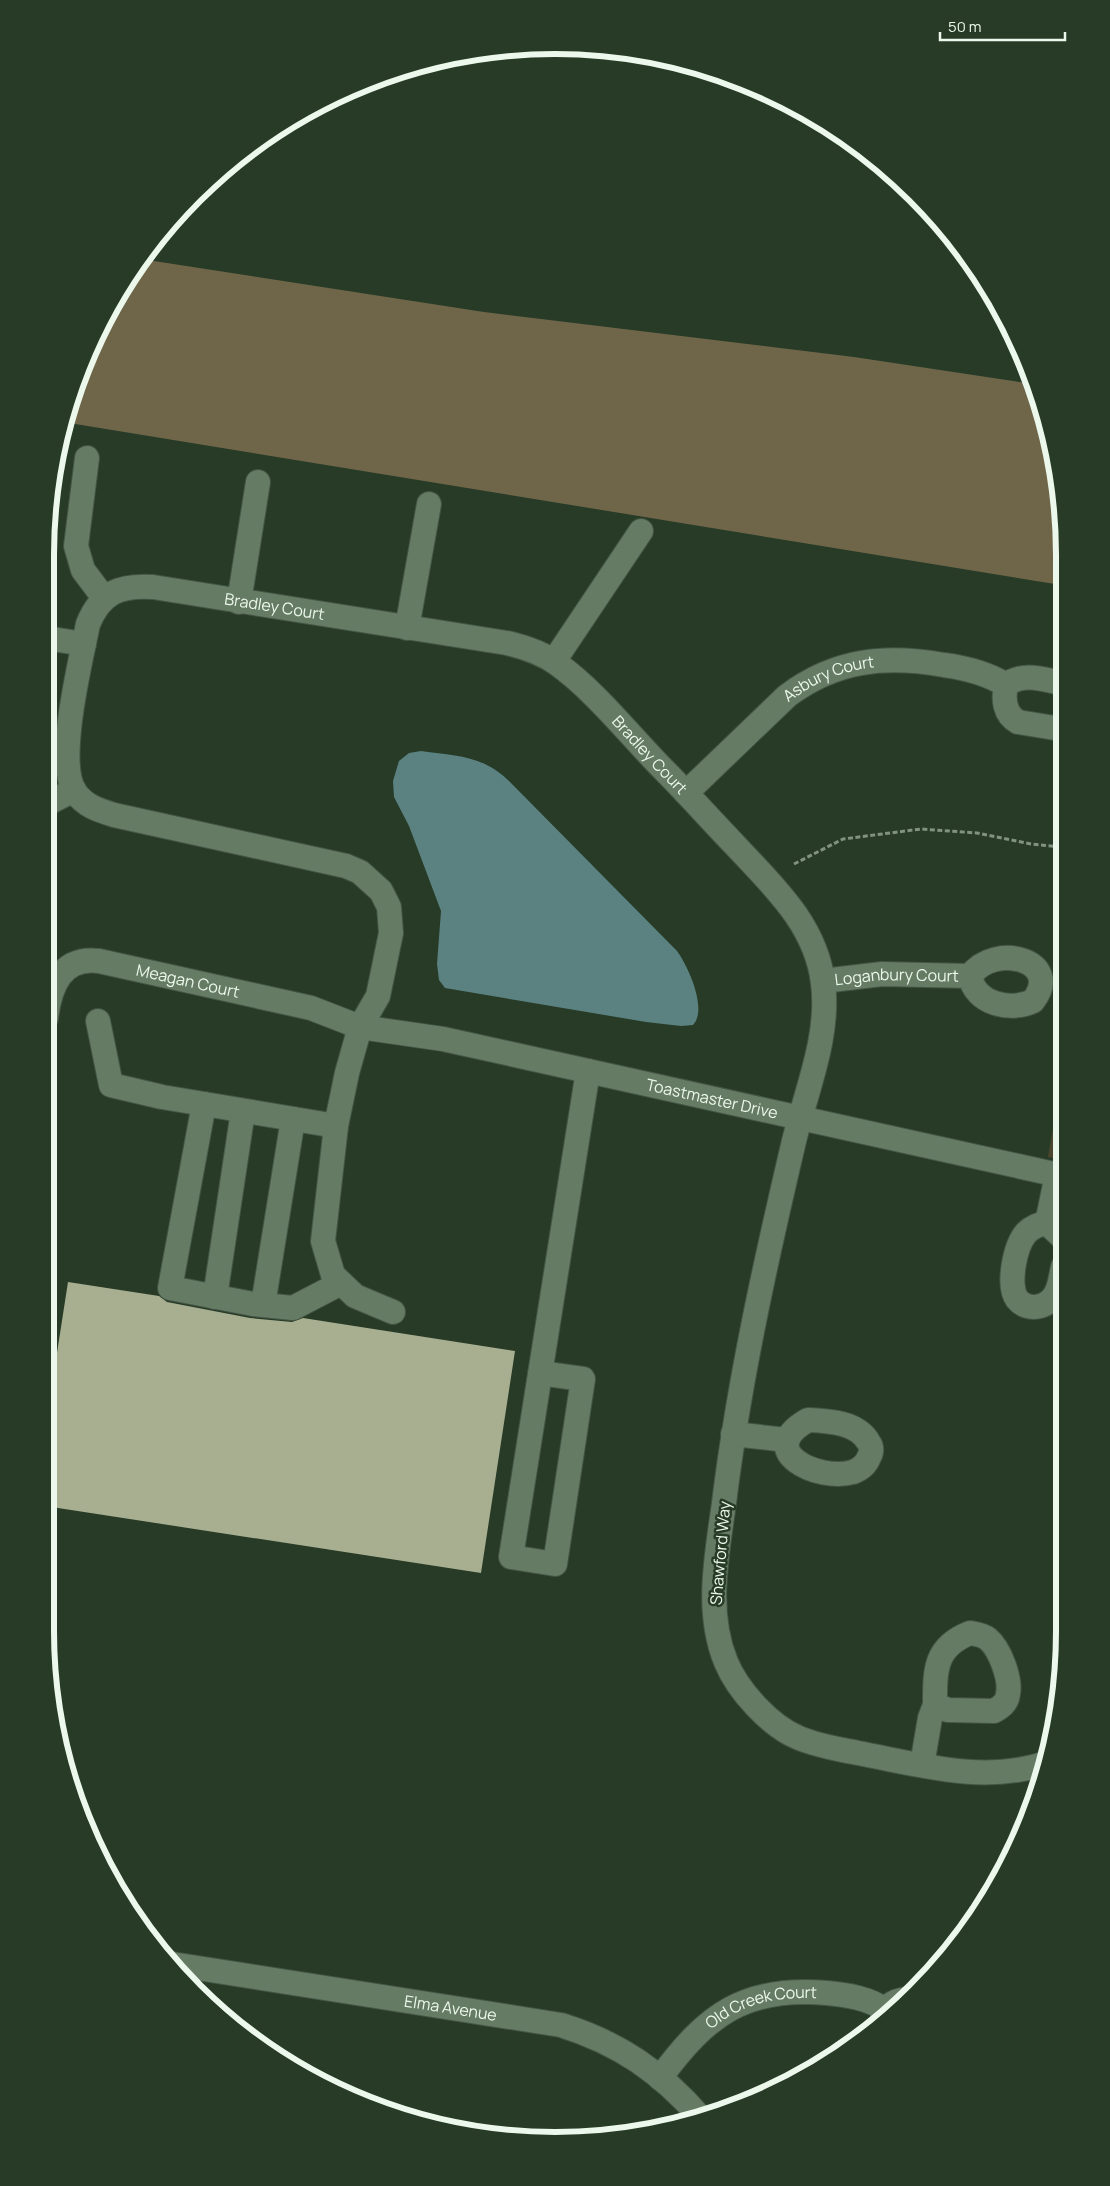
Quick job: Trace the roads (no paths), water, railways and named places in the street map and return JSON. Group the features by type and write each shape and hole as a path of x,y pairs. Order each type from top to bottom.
{"street":[{"path":"88,458 76,546 83,570 104,598 94,609 88,624 68,744 66,762 74,790 81,800 92,808 114,815 346,866 360,872 373,882 388,907 391,933 378,996 360,1028 347,1073 336,1126 323,1241 333,1275 354,1296 392,1312"},
{"path":"239,602 258,482"},
{"path":"407,628 428,504"},
{"path":"554,661 641,531"},
{"name":"Bradley Court","path":"104,598 122,588 138,586 512,644 532,650 554,661 577,681 686,793 779,892 799,917 815,948 823,982 822,1028 800,1118"},
{"path":"54,639 84,644"},
{"name":"Asbury Court","path":"686,793 787,696 803,684 841,667 883,659 904,659 964,668 996,679 1006,685"},
{"path":"1056,682 1026,677 1015,678 1006,685 1004,702 1012,719 1018,722 1056,728"},
{"path":"54,800 74,790"},
{"name":"Meagan Court","path":"54,983 60,975 74,965 91,960 311,1008 360,1028"},
{"name":"Loganbury Court","path":"823,982 882,974 970,976"},
{"path":"98,1021 111,1085 204,1104 336,1126"},
{"name":"Toastmaster Drive","path":"360,1028 443,1039 1056,1174"},
{"path":"540,1373 583,1379 555,1564 511,1557 540,1373 588,1071"},
{"path":"204,1104 170,1288 263,1305 293,1308 341,1283"},
{"path":"215,1297 243,1111"},
{"name":"Shawford Way","path":"800,1118 755,1316 733,1434 714,1592 718,1635 727,1664 756,1705 794,1736 820,1746 922,1765 986,1774 1008,1773 1038,1765"},
{"path":"263,1305 292,1119"},
{"path":"1055,1231 1032,1228 1020,1244 1012,1280 1017,1299 1030,1307 1039,1307 1046,1304 1056,1294"},
{"path":"733,1434 787,1440"},
{"path":"922,1765 934,1705"},
{"name":"Elma Avenue","path":"182,1966 561,2025 588,2034 614,2047 672,2086 696,2112"},
{"name":"Old Creek Court","path":"660,2078 685,2045 704,2026 722,2013 768,1994 788,1992 832,1994 866,2000 880,2012"}],"water":[{"path":"421,751 468,758 490,766 510,782 677,951 695,988 698,1009 697,1018 693,1025 681,1026 646,1022 445,988 439,980 437,964 441,911 409,826 394,797 393,781 399,761 409,753"}]}
